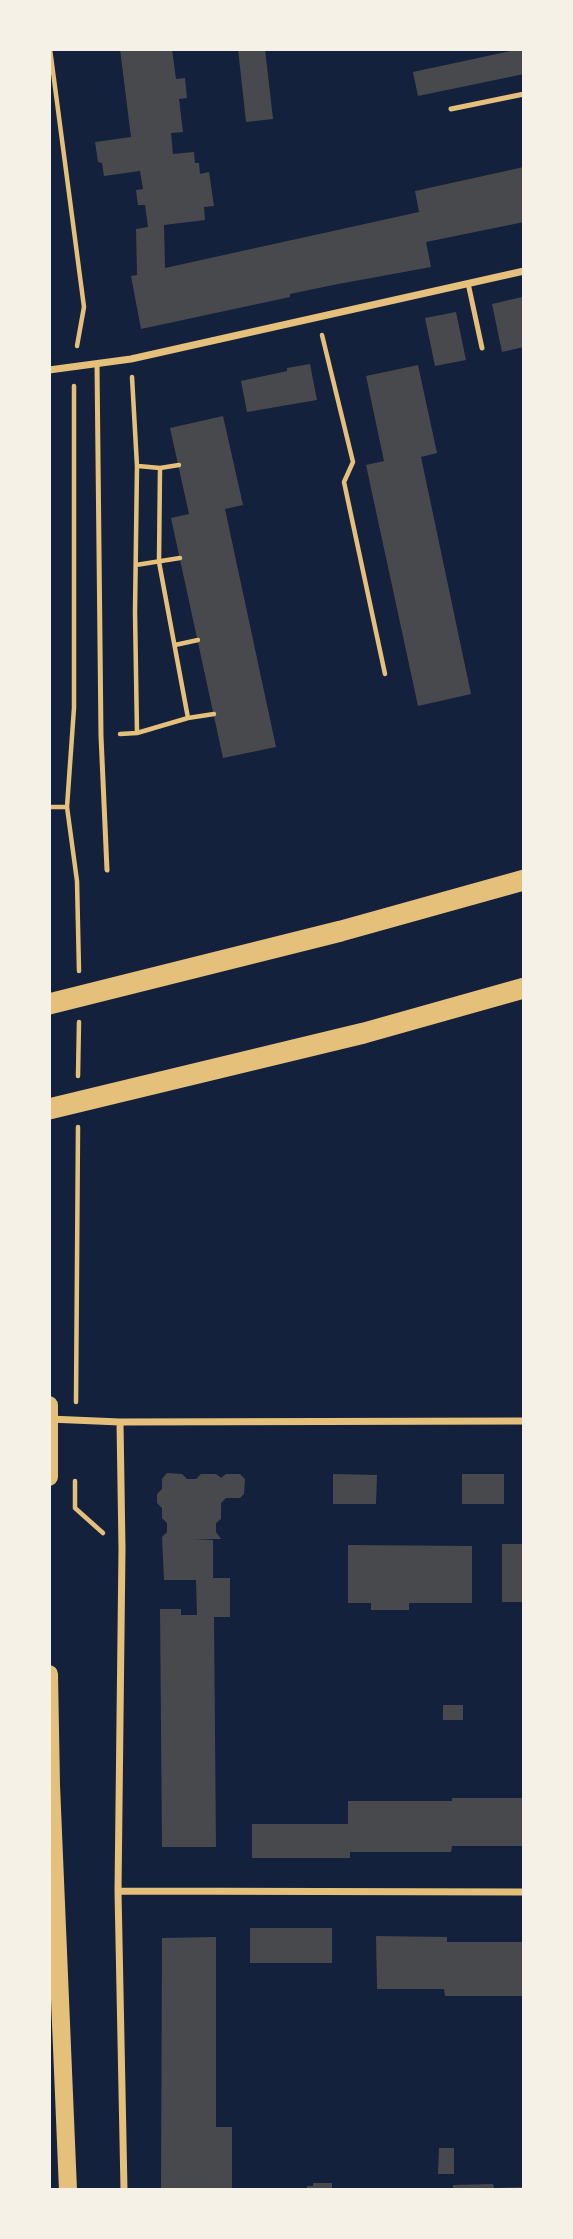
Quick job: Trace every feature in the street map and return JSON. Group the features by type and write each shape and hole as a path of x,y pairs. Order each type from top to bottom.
{"highway":[{"path":"49,1004 341,931 524,880"},
{"path":"49,1110 364,1033 524,988"}],"main road":[{"path":"49,1405 49,1477"},
{"path":"49,1674 55,1974 68,2190"}],"street":[{"path":"49,370 131,359 524,271"},
{"path":"49,1419 120,1422 524,1421"},
{"path":"120,1422 122,1549 118,1891 124,2190"},
{"path":"118,1891 524,1892"}],"lane":[{"path":"451,109 524,94"},
{"path":"468,283 482,348"},
{"path":"97,364 102,736 107,870"}],"path":[{"path":"50,49 84,307 74,367 74,708 67,807 77,881 79,981"},
{"path":"318,316 353,462 344,482 385,674"},
{"path":"131,359 137,466 137,733"},
{"path":"137,466 159,468 178,465"},
{"path":"159,468 159,562 188,719"},
{"path":"136,565 180,558"},
{"path":"175,645 198,640"},
{"path":"102,736 137,733 214,714"},
{"path":"49,807 67,807"},
{"path":"78,1087 79,1020"},
{"path":"75,1420 78,1127"},
{"path":"75,1470 75,1508 122,1549"}],"building":[{"path":"120,49 172,49 176,79 185,78 187,98 179,99 183,132 171,133 173,154 194,152 200,174 209,172 214,206 204,207 205,220 164,225 165,268 419,212 415,191 524,167 524,222 426,242 431,267 290,294 290,297 141,329 131,276 137,275 136,229 148,227 145,205 138,205 136,190 143,189 140,171 104,176 102,163 98,162 95,142 131,137"},
{"path":"238,49 265,49 273,119 246,122"},
{"path":"524,49 524,74 418,96 413,72"},
{"path":"522,297 524,347 502,352 492,304"},
{"path":"456,312 466,360 435,366 425,318"},
{"path":"310,364 317,400 247,412 241,381"},
{"path":"418,365 437,453 421,457 471,694 418,706 366,465 384,461 366,376"},
{"path":"223,416 243,505 225,509 276,747 223,758 171,518 189,514 170,428"},
{"path":"167,1473 182,1474 187,1479 196,1479 201,1474 216,1474 221,1478 226,1474 240,1474 245,1479 244,1494 240,1498 226,1498 221,1503 221,1519 216,1523 216,1532 221,1539 193,1539 213,1540 213,1578 230,1578 230,1617 214,1617 216,1847 162,1847 160,1609 181,1609 181,1615 197,1615 196,1580 164,1580 162,1537 167,1532 167,1523 162,1518 157,1494 162,1489 162,1479"},
{"path":"333,1474 377,1475 376,1504 333,1504"},
{"path":"462,1474 504,1474 504,1504 462,1504"},
{"path":"502,1544 524,1544 524,1602 502,1602"},
{"path":"348,1545 472,1546 472,1603 409,1603 409,1610 371,1610 371,1603 348,1603"},
{"path":"443,1705 463,1705 463,1720 443,1720"},
{"path":"452,1798 524,1798 524,1846 452,1846 451,1852 350,1852 350,1858 252,1858 252,1824 348,1824 348,1801 452,1801"},
{"path":"250,1928 332,1928 332,1963 250,1963"},
{"path":"376,1936 447,1937 447,1942 524,1942 524,1996 445,1996 444,1989 377,1989"},
{"path":"216,1937 216,2127 232,2127 232,2190 161,2190 162,1938"},
{"path":"439,2148 454,2148 454,2174 438,2174"},
{"path":"313,2183 332,2183 332,2190 307,2190 307,2186 313,2186"},
{"path":"493,2184 494,2188 524,2187 524,2190 453,2190 453,2185"}]}
